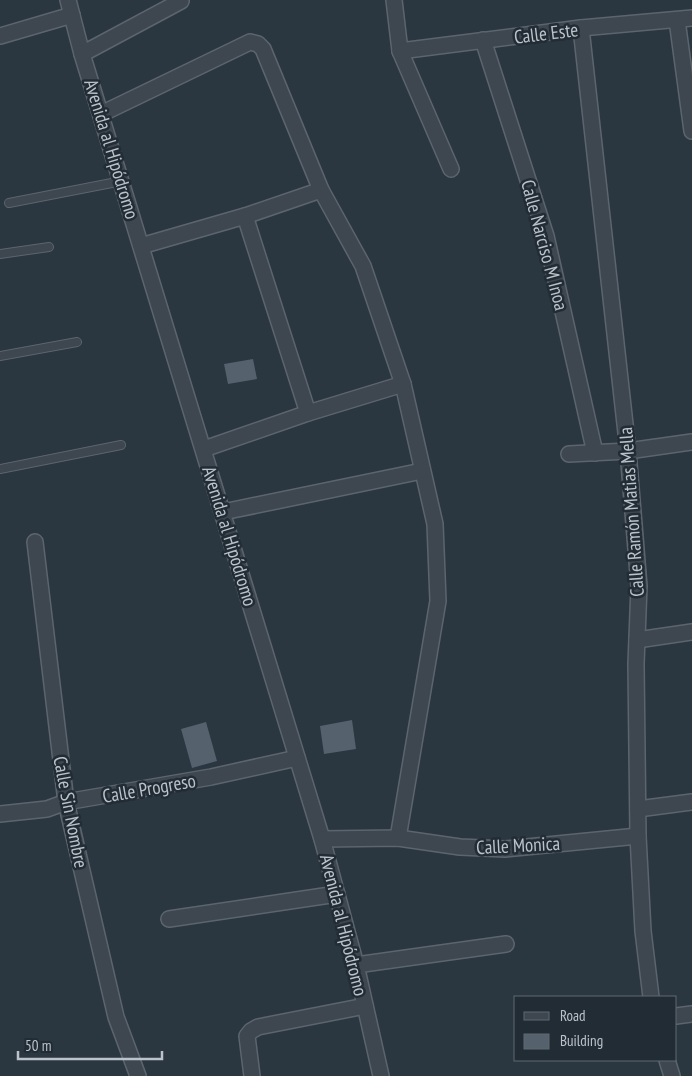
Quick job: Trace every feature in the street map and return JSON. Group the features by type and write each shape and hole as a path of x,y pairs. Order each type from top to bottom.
{"street":[{"path":"394,0 400,51 450,169"},
{"path":"82,54 181,1"},
{"path":"0,36 70,7"},
{"name":"Avenida al Hipódromo","path":"70,7 82,54 322,840 356,965 381,1076"},
{"path":"685,19 692,132"},
{"name":"Calle Este","path":"400,51 581,28 685,19"},
{"name":"Calle Ramón Matias Mella","path":"581,28 628,451 639,586 637,640 638,836 643,931 651,996"},
{"name":"Calle Narciso M Inoa","path":"483,40 546,236 595,453"},
{"path":"101,114 250,42 258,44 263,49 321,190 363,266 402,384 435,524 438,601 398,838"},
{"path":"141,246 245,216 321,190"},
{"path":"245,216 308,413"},
{"path":"204,450 308,413 402,384"},
{"path":"569,454 628,451 692,442"},
{"path":"223,512 422,471"},
{"name":"Calle Sin Nombre","path":"35,542 66,802 116,1017 138,1076"},
{"path":"637,640 692,632"},
{"name":"Calle Progreso","path":"0,814 47,809 66,802 211,777 297,758"},
{"path":"638,809 692,802"},
{"name":"Calle Monica","path":"322,840 398,838 460,847 505,849 638,836"},
{"path":"169,919 337,894"},
{"path":"356,965 506,944"},
{"path":"252,1076 247,1036 251,1031 258,1027 365,1006"},
{"path":"677,1016 692,1014"},
{"path":"666,1061 672,1076"}],"lane":[{"path":"9,202 122,182"},
{"path":"0,254 49,247"},
{"path":"0,356 77,342"},
{"path":"0,469 120,446"}],"building":[{"path":"253,359 257,379 228,384 224,364"},
{"path":"352,720 356,749 324,754 320,726"},
{"path":"206,722 217,761 192,768 181,729"}]}
